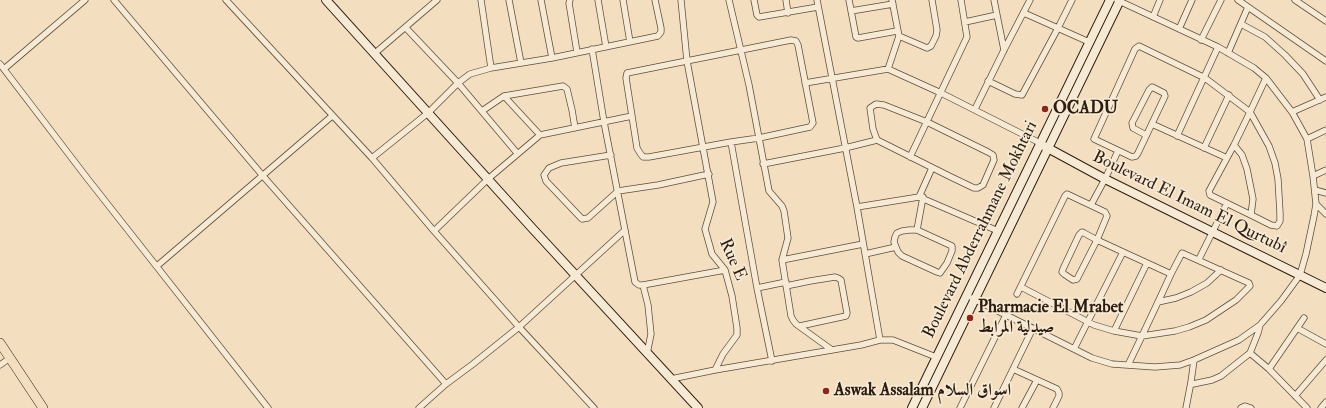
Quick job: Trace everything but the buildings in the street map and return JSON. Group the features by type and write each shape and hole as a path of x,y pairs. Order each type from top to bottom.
{"main road":[{"path":"326,0 532,228 698,408"},
{"name":"Boulevard Abderrahmane Mokhtari","path":"912,408 1110,0"},
{"name":"Boulevard Abderrahmane Mokhtari","path":"922,408 1119,0"},
{"name":"Boulevard El Imam El Qurtubî","path":"1040,143 1048,149 1105,179 1326,288"},
{"path":"0,343 43,408"}],"street":[{"path":"4,69 85,0"},
{"path":"114,0 263,176 446,384"},
{"path":"226,0 372,158 519,327 594,408"},
{"path":"374,54 437,0"},
{"path":"481,0 491,68"},
{"path":"510,0 521,63"},
{"path":"541,0 552,58"},
{"path":"570,0 569,3 577,52"},
{"path":"598,0 606,47"},
{"path":"623,0 630,42"},
{"path":"372,158 428,112 470,74 491,68 552,58 657,37 660,35 661,28 656,0"},
{"name":"Rue E","path":"681,0 687,61 713,202 706,229 712,254 725,270 732,296 738,333 723,354 715,370"},
{"path":"729,0 741,50 769,191 782,206 788,229 788,238 782,260 793,320 832,350"},
{"path":"754,0 757,15 760,17 818,7"},
{"path":"786,0 788,13"},
{"path":"817,0 857,207 880,340"},
{"path":"849,0 856,37 898,34 927,48 931,46 937,30 932,0"},
{"path":"910,156 967,37 961,0"},
{"path":"994,0 1004,50"},
{"path":"975,109 1030,0"},
{"path":"988,81 1015,94 1022,94 1072,0"},
{"path":"966,296 1092,358 1112,364 1155,367 1180,365 1240,340 1260,325 1281,301 1300,275 1316,204 1307,139 1292,112 1266,78 1254,68 1228,53 1119,0"},
{"path":"1153,17 1160,0"},
{"path":"1179,29 1192,0"},
{"path":"1201,40 1221,0"},
{"path":"1238,0 1326,61"},
{"path":"1294,0 1326,21"},
{"path":"1305,0 1308,9"},
{"path":"851,11 892,2 898,34 888,69"},
{"path":"1228,53 1248,7"},
{"path":"1024,13 1089,42"},
{"path":"965,22 997,15"},
{"path":"1241,24 1265,37 1285,55 1303,74 1320,100"},
{"path":"406,28 482,111 517,153"},
{"path":"791,40 796,41 813,123 812,125 808,128 759,138 643,157 637,148 626,78 627,73 741,50 791,40"},
{"path":"1146,135 1134,128 1132,123 1152,87 1164,93 1165,96 1138,153 1134,157 1095,140 1095,137 1137,46 1141,46 1205,78 1250,112 1269,146 1275,163 1278,179 1280,221 1277,226 1271,225 1210,195 1208,191 1234,145 1250,112 1266,78"},
{"path":"1177,136 1218,48"},
{"path":"592,49 604,122 634,280 643,286 725,270"},
{"path":"0,64 87,178 268,408"},
{"path":"805,84 888,69 975,109 1040,143"},
{"path":"482,111 504,96 564,87 568,92 575,128"},
{"path":"1204,148 1229,95"},
{"path":"504,96 540,135"},
{"path":"1292,112 1326,97"},
{"path":"763,164 845,148 877,140 974,188 978,188 983,185 994,158 993,155 988,152 927,122 881,104 873,105 870,108 873,130 877,140"},
{"path":"157,266 332,116"},
{"path":"434,231 488,179 540,135 632,116"},
{"path":"1152,124 1227,158"},
{"path":"1307,139 1326,130"},
{"path":"731,142 757,288 772,361"},
{"path":"1234,145 1242,155 1247,169 1252,199 1251,215"},
{"path":"1092,205 1118,151"},
{"path":"610,155 561,163 545,172 544,177 583,219 588,218 618,191 658,185 709,174"},
{"path":"917,230 921,197 932,168"},
{"path":"1313,176 1326,170"},
{"path":"1315,190 1326,193"},
{"path":"1017,294 1067,194 1105,212 1107,216 1097,240 1077,279 1073,280 1063,273 1063,269 1080,233 1084,233 1097,240 1171,274"},
{"path":"857,207 921,197 998,231"},
{"path":"1199,259 1227,203"},
{"path":"1316,204 1326,214"},
{"path":"419,408 446,384 519,327 625,230"},
{"path":"917,230 952,246 952,251 940,273 902,256 898,252 894,242 897,233 902,231 917,230"},
{"path":"782,260 863,244"},
{"path":"865,254 896,247"},
{"path":"1074,349 1123,252"},
{"path":"1021,287 1088,322 1114,331 1142,336 1189,327 1206,320 1236,300 1250,284 1199,259 1182,253 1171,274 1142,336 1128,365"},
{"path":"1114,331 1147,263"},
{"path":"1158,302 1176,298 1191,292 1207,283 1221,270"},
{"path":"757,288 835,277 841,280 846,316 800,326"},
{"path":"643,286 648,305 651,334 651,341 647,354"},
{"path":"960,408 1006,315"},
{"path":"1269,369 1304,318"},
{"path":"1193,383 1212,380 1221,376 1250,353 1257,338 1260,325"},
{"path":"994,408 1033,328"},
{"path":"1297,328 1326,344"},
{"path":"671,379 861,345 880,340 893,340 936,357"},
{"path":"1250,353 1269,369 1307,408"},
{"path":"0,365 10,358"},
{"path":"1186,408 1193,383 1194,360"},
{"path":"1295,396 1326,360"},
{"path":"1013,369 1057,389 1059,391 1059,396 1053,408"},
{"path":"1022,408 1037,380"},
{"path":"1321,408 1326,402"},
{"path":"1241,408 1245,406 1250,408"}],"place":[{"name":"OCADU","path":"1045,109"},
{"name":"Pharmacie El Mrabet صيدلية المرابط","path":"970,318"},
{"name":"Aswak Assalam اسواق السلام","path":"826,391"}]}
